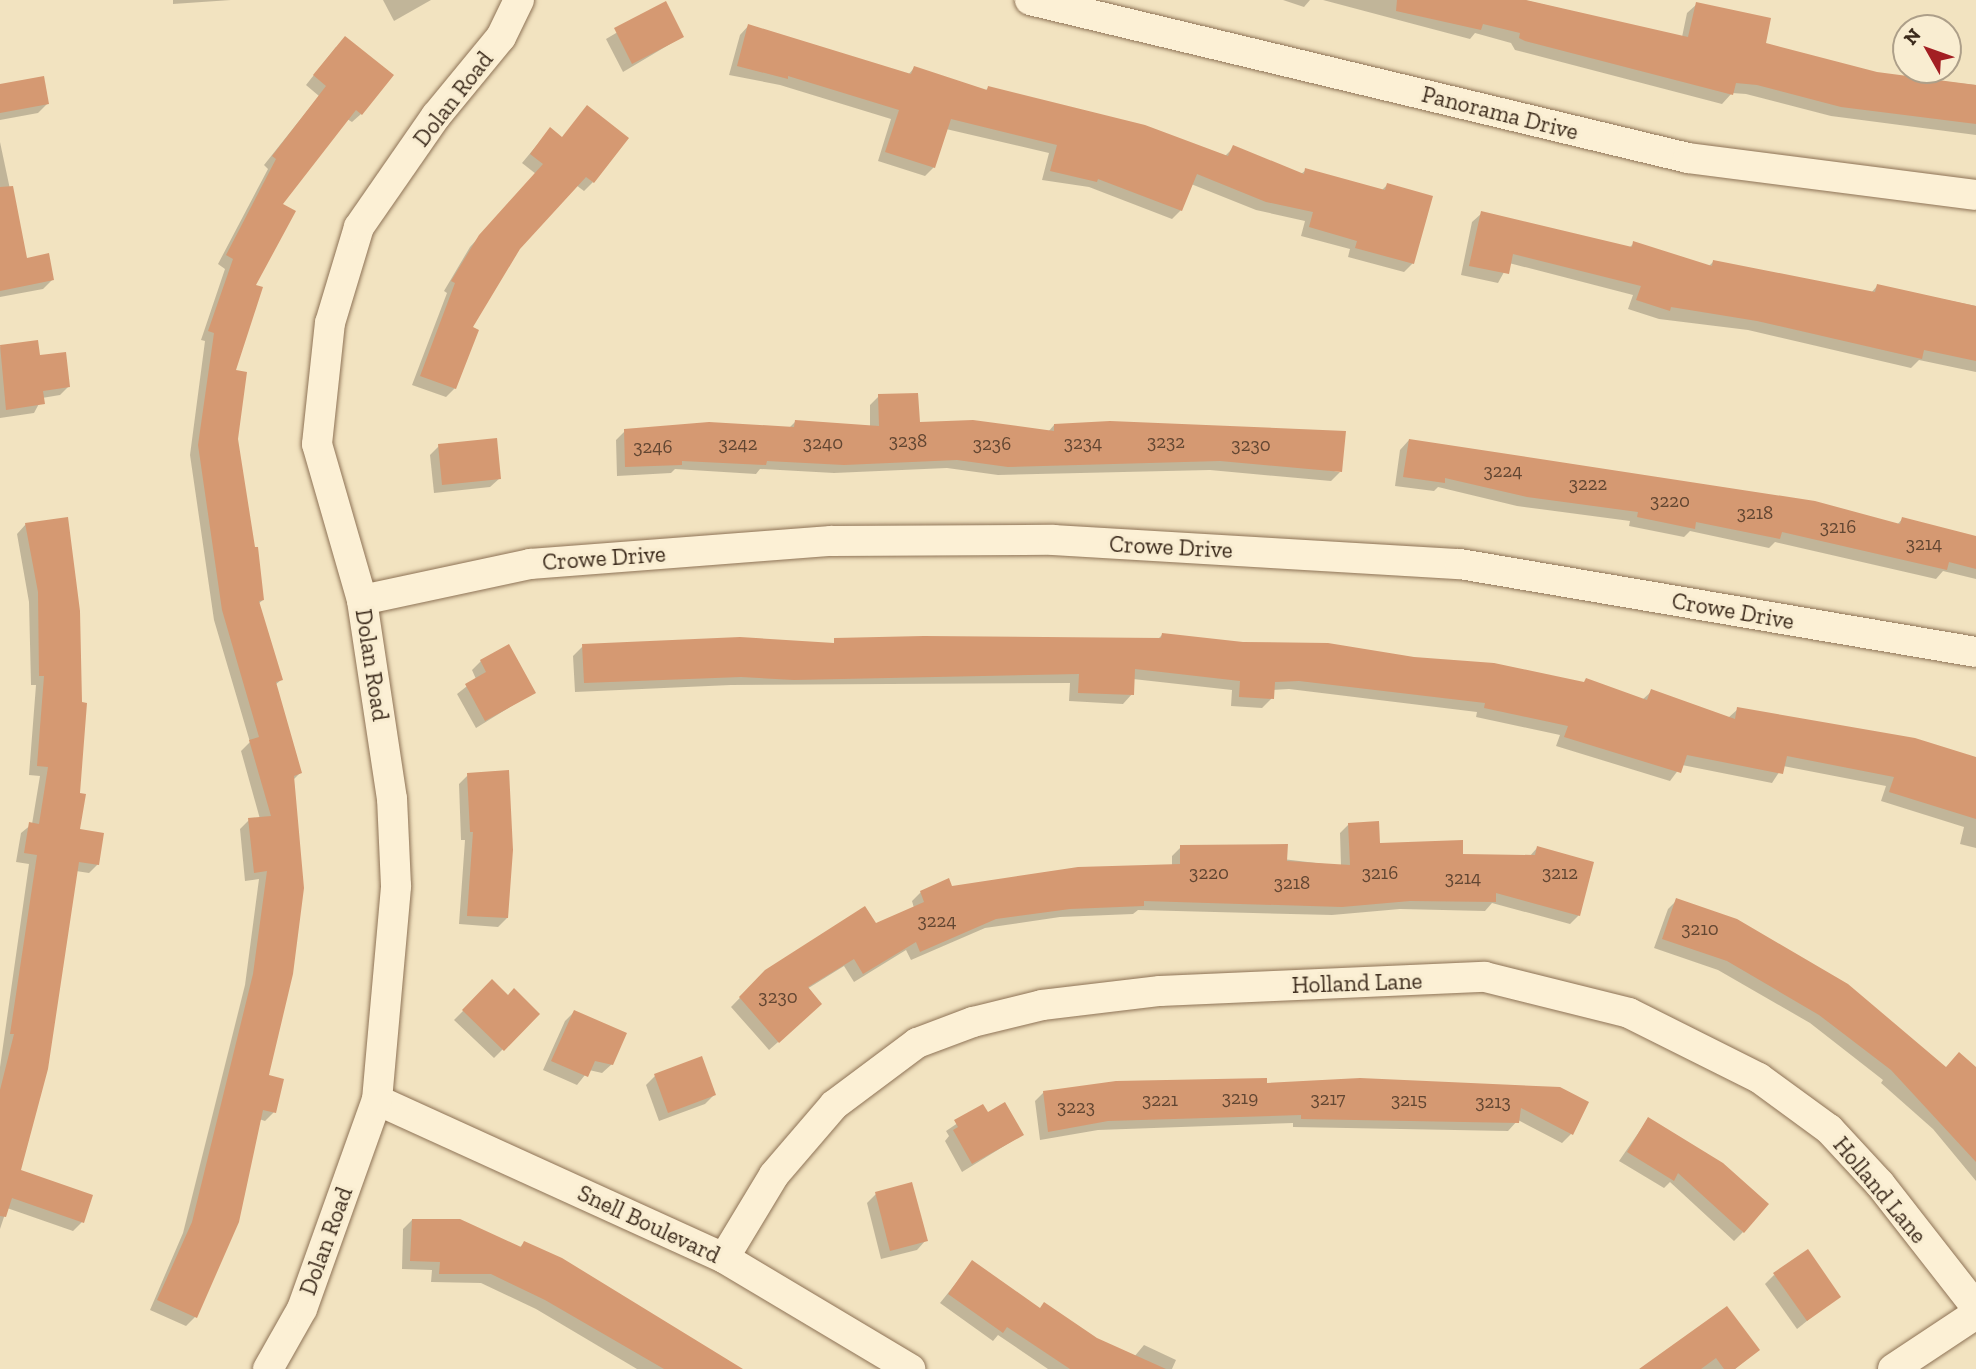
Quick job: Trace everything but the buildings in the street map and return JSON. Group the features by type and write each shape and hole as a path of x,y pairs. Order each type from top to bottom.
{"street":[{"name":"Dolan Road","path":"268,1369 302,1309 377,1100 396,886 392,799 362,600 317,444 330,323 359,227 436,116 501,37 520,0"},
{"name":"Panorama Drive","path":"1030,0 1688,158 1976,195"},
{"name":"Crowe Drive","path":"362,600 530,564 831,541 1053,540 1460,564 1976,652"},
{"name":"Holland Lane","path":"724,1258 774,1175 834,1105 917,1043 973,1022 1042,1005 1160,991 1485,977 1629,1013 1759,1078 1829,1129 1880,1184 1976,1307"},
{"name":"Snell Boulevard","path":"377,1100 724,1258 910,1369"},
{"path":"1894,1369 1976,1314"}]}
